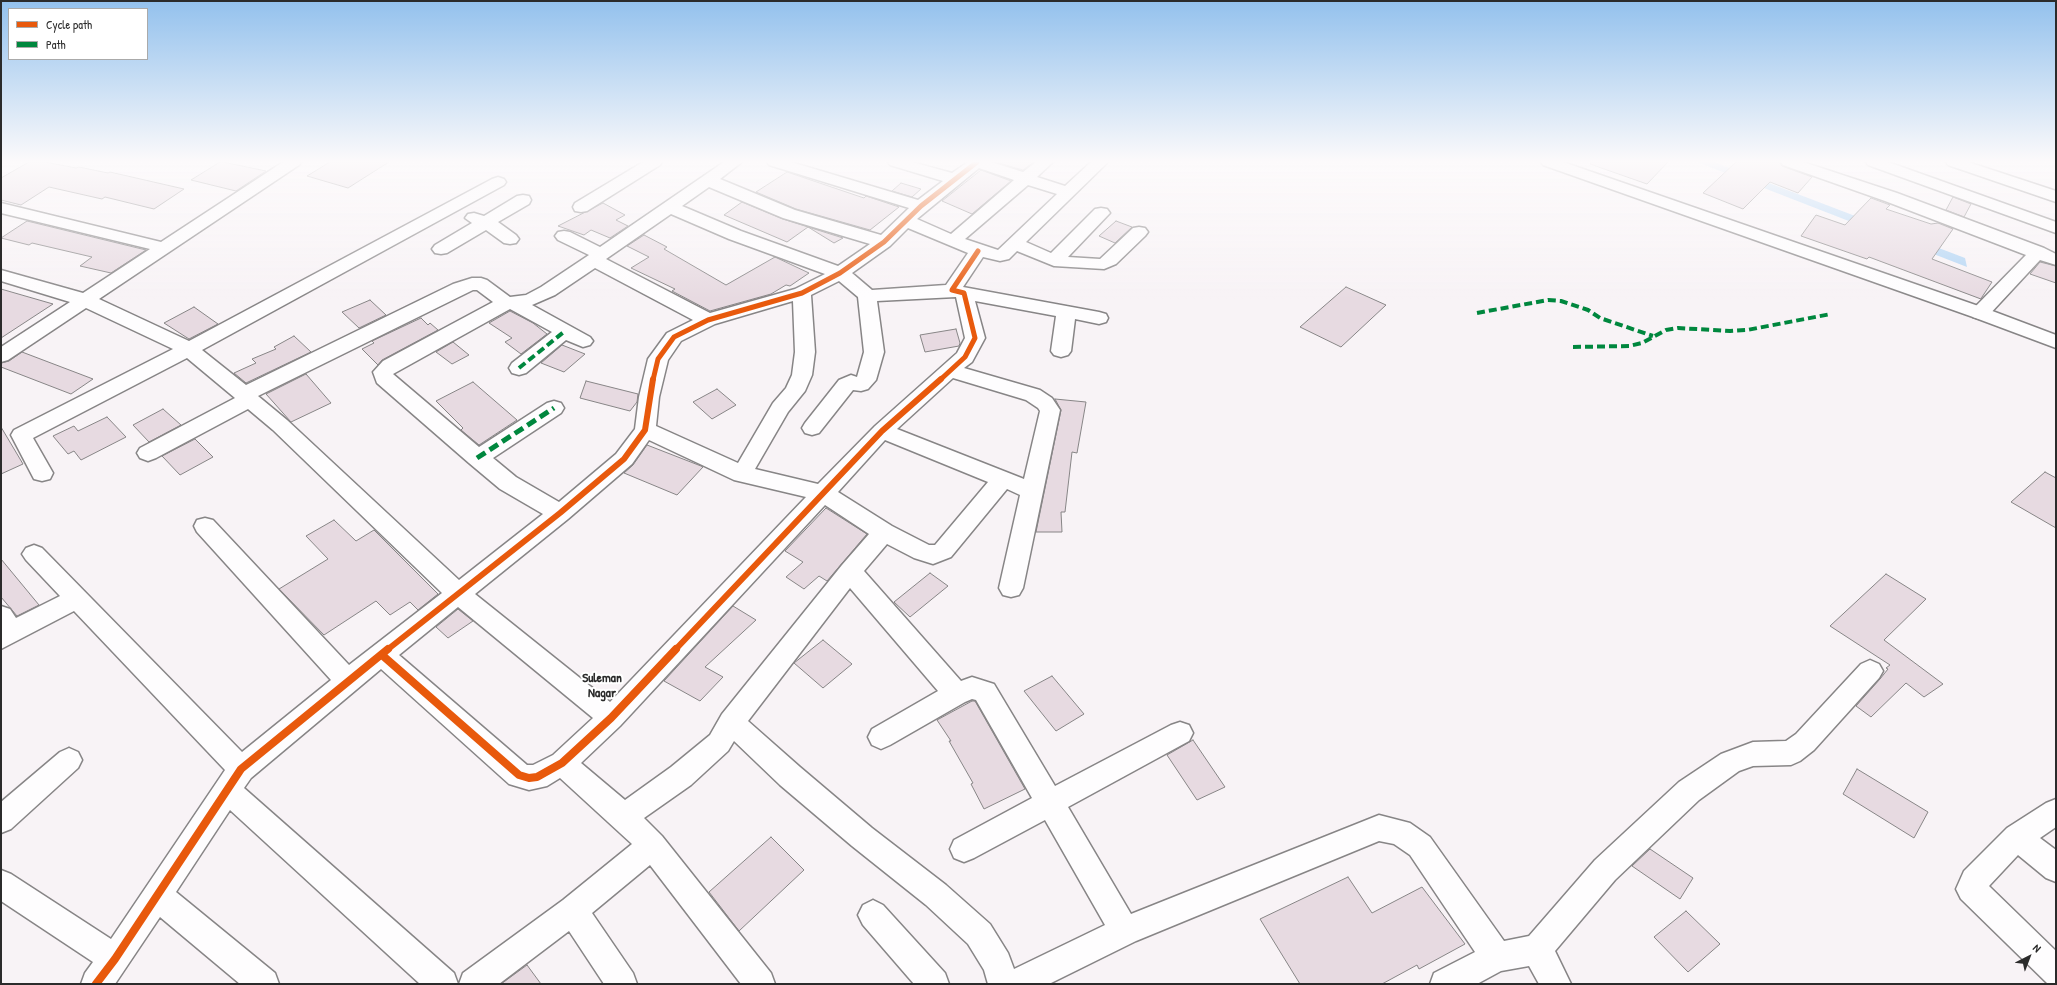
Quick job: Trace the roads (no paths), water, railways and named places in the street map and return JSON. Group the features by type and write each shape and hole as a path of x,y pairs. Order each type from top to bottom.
{"street":[{"path":"1,208 162,247"},
{"path":"1,356 222,208"},
{"path":"441,249 510,208"},
{"path":"560,513 508,483 384,378 383,372 390,366 510,303 532,299 548,291 598,258 668,208"},
{"path":"671,208 735,235 840,273 855,284 867,296 874,352 866,380 861,384 851,382 846,385 812,428"},
{"path":"774,208 789,214 884,242"},
{"path":"898,208 914,214 953,241 978,251 1000,256 1015,244 1051,208"},
{"path":"96,984 158,896 234,779 348,681 560,513 624,459 645,430 649,397 658,359 674,337 708,320 802,293 840,273 884,242 921,208"},
{"path":"953,241 992,208"},
{"path":"1680,208 1980,313 2056,342"},
{"path":"1919,208 2051,257"},
{"path":"2001,208 2056,228"},
{"path":"42,473 21,435 189,349 451,209 486,222 510,239"},
{"path":"1054,261 1101,213"},
{"path":"1015,244 1054,261 1104,264 1139,232"},
{"path":"564,236 598,258 708,320"},
{"path":"382,655 519,775 529,778 537,777 562,763 611,718 825,494 882,431 965,357 975,338 958,291 978,251"},
{"path":"1980,313 2051,257"},
{"path":"1,276 86,300 189,349 280,426 459,594 611,718"},
{"path":"148,453 245,397 459,288 472,284 482,284 510,303 583,341"},
{"path":"867,296 958,291 1099,318"},
{"path":"742,474 780,408 795,392 802,375 805,352 802,293"},
{"path":"1061,351 1066,312"},
{"path":"519,368 565,331"},
{"path":"951,371 1033,395 1045,403 1050,410 1011,588"},
{"path":"477,458 554,408"},
{"path":"645,430 742,474 825,494 884,532 922,552 933,555 943,551 1002,480"},
{"path":"882,431 1002,480 1033,491"},
{"path":"205,526 348,681"},
{"path":"624,817 680,776 719,743 731,722 850,571 884,532"},
{"path":"34,554 234,779 443,984"},
{"path":"850,571 956,694"},
{"path":"5,629 76,600"},
{"path":"1445,984 1497,956 1537,949 1605,870 1689,791 1730,762 1753,754 1791,753 1806,742 1870,671"},
{"path":"881,737 956,694 972,688 985,692 1125,931"},
{"path":"731,722 790,776 862,837 936,895 979,934 997,964 1003,984"},
{"path":"964,849 1050,801 1180,733"},
{"path":"1,820 69,760"},
{"path":"562,763 624,817 652,844 760,984"},
{"path":"2056,812 2017,837 1974,881 1971,889 2056,972"},
{"path":"1016,984 1125,931 1379,828 1400,832 1420,846 1497,956"},
{"path":"2017,837 2056,868"},
{"path":"474,984 573,910 652,844"},
{"path":"1,884 115,959"},
{"path":"158,896 264,984"},
{"path":"573,910 622,984"},
{"path":"873,916 934,984"},
{"path":"1537,949 1556,984"}],"water":[{"path":"1815,208 1834,208 1965,258 1967,267"}],"district":[{"name":"Suleman Nagar","path":"602,686"}]}
